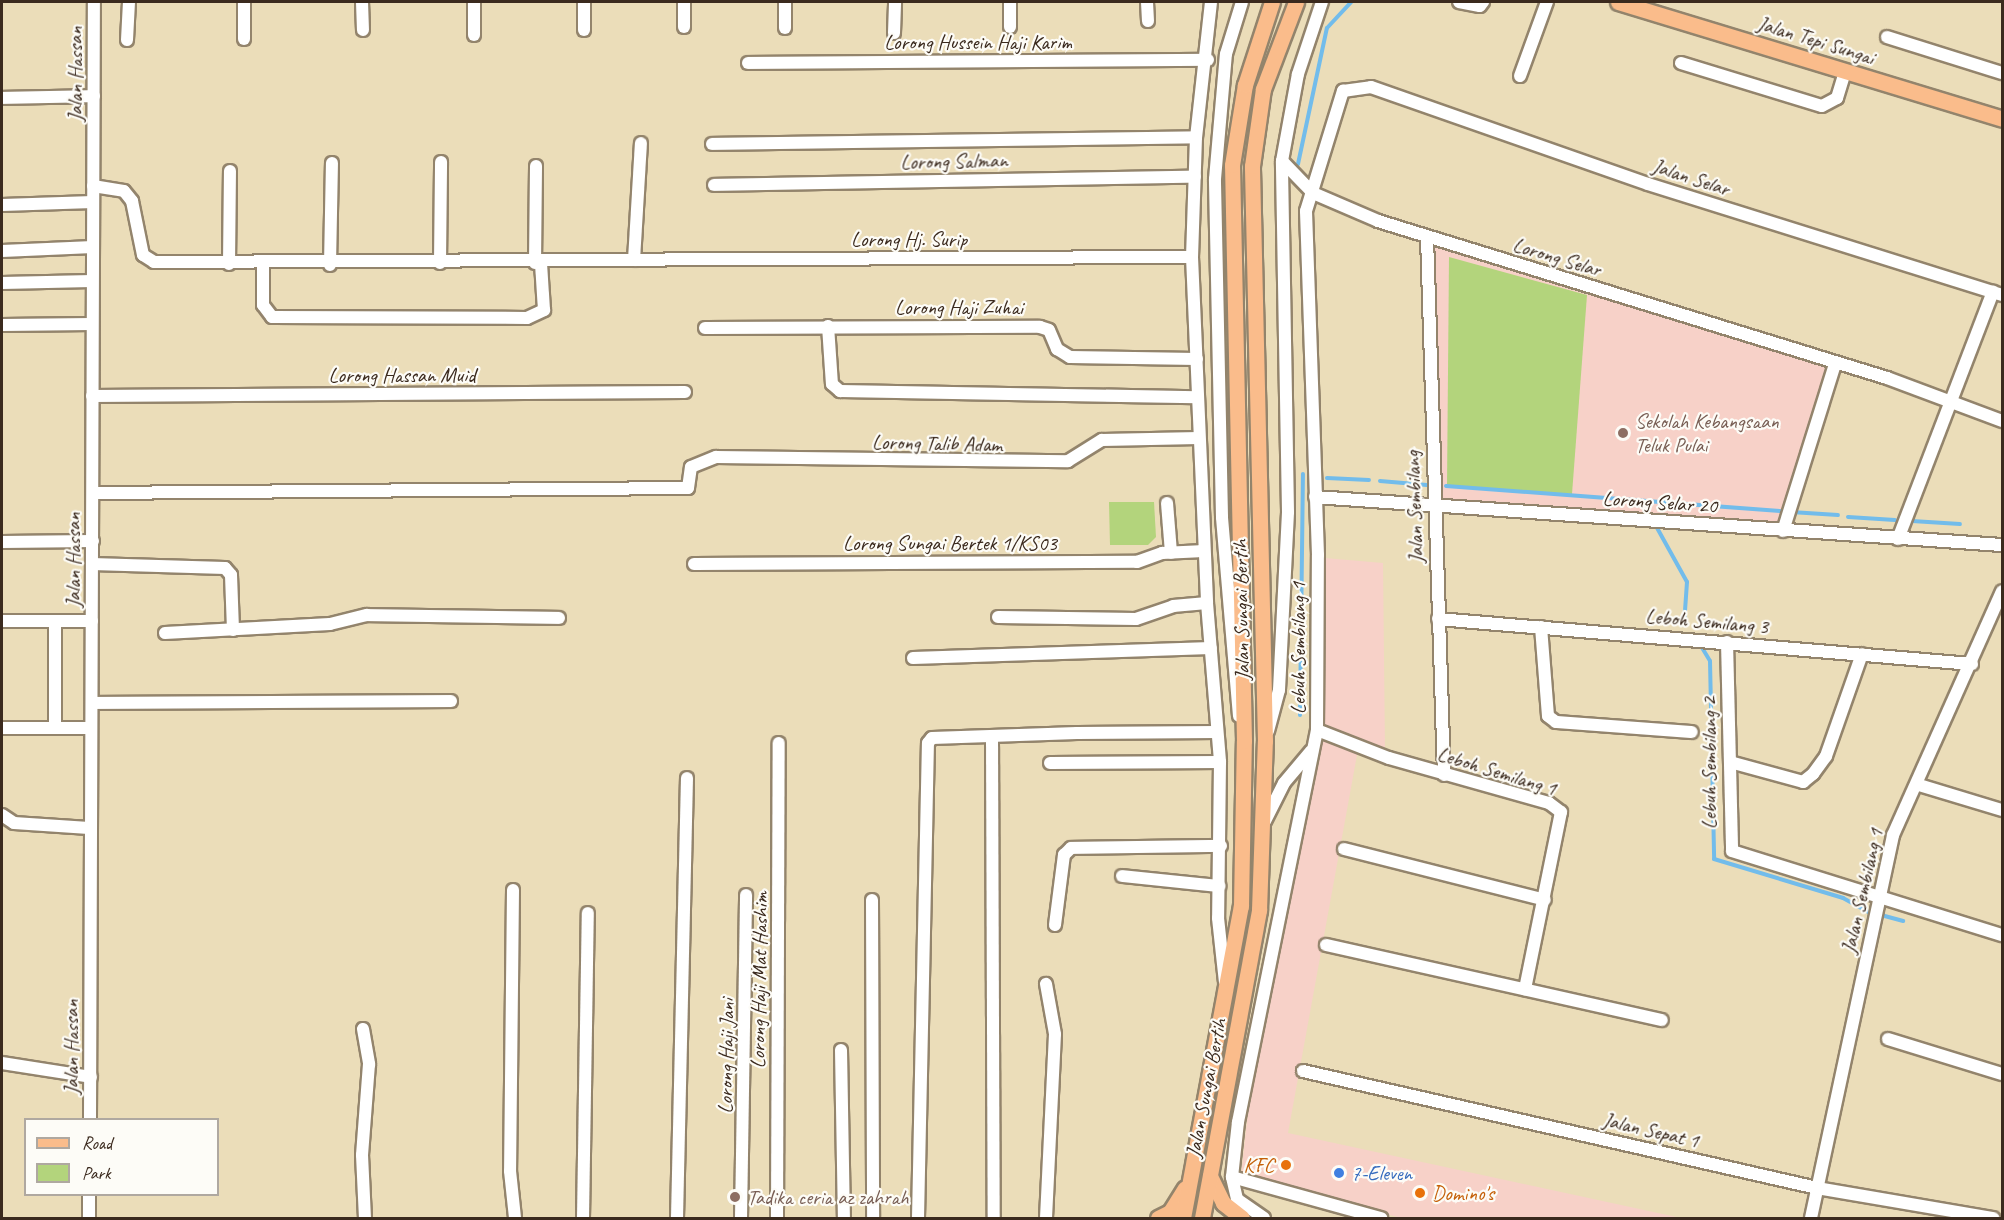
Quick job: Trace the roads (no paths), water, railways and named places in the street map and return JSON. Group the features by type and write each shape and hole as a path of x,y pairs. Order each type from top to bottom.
{"main road":[{"name":"Jalan Sungai Bertih","path":"1183,1218 1227,990 1240,906 1244,741 1232,165 1245,85 1272,2"},
{"name":"Jalan Sungai Bertih","path":"1202,1218 1259,910 1265,821 1265,741 1252,166 1263,89 1296,2"},
{"name":"Jalan Tepi Sungai","path":"1618,2 1654,7 1845,71 2002,119"},
{"path":"1158,1218 1178,1202 1192,1173"},
{"path":"1210,1176 1223,1203 1242,1218"}],"street":[{"name":"Jalan Hassan","path":"90,1118 89,828 91,728 97,703 92,621 98,565 93,541 98,396 92,324 94,2"},
{"path":"127,40 129,2"},
{"path":"244,2 244,39"},
{"path":"362,2 363,30"},
{"path":"474,2 474,35"},
{"path":"584,2 584,30"},
{"path":"684,2 684,27"},
{"path":"785,2 785,28"},
{"path":"894,33 895,2"},
{"path":"1010,2 1010,27"},
{"path":"1147,2 1148,21"},
{"path":"1211,2 1208,60 1196,137 1192,257 1204,551 1220,762 1219,886 1227,990"},
{"path":"1242,2 1226,54 1215,179 1222,517 1233,688 1244,741"},
{"path":"1265,741 1279,690 1288,512 1282,161 1298,74 1322,2"},
{"path":"1459,2 1480,6 1483,2"},
{"path":"1520,76 1547,2"},
{"name":"Jalan Tepi Sungai","path":"1887,37 2002,73"},
{"name":"Lorong Hussein Haji Karim","path":"748,63 1208,60"},
{"path":"1681,63 1822,106 1837,98 1845,71"},
{"name":"Lebuh Sembilang 1","path":"1232,1178 1238,1122 1311,750 1317,730 1315,497 1306,212 1342,91 1371,87"},
{"name":"Jalan Selar","path":"1371,87 1648,184 1998,293"},
{"path":"2,98 94,96"},
{"path":"712,144 1196,137"},
{"path":"630,260 641,143"},
{"name":"Lorong Selar","path":"1282,161 1313,193 1427,237 1951,399 2002,421"},
{"path":"440,263 441,162"},
{"path":"330,265 332,163"},
{"path":"263,264 263,305 272,316 527,318 544,310 538,263 536,166"},
{"path":"229,264 230,171"},
{"name":"Lorong Salman","path":"714,185 1195,177"},
{"name":"Lorong Hj. Surip","path":"93,186 123,191 132,201 143,255 154,262 330,265 630,260 1192,257"},
{"path":"2,205 93,202"},
{"name":"Jalan Sembilang","path":"1427,237 1432,508 1444,775"},
{"path":"2,251 93,247"},
{"path":"2,283 92,281"},
{"path":"1898,539 1951,399 1998,293"},
{"path":"2,325 92,324"},
{"path":"828,326 832,384 840,391 1197,397"},
{"name":"Lorong Haji Zuhai","path":"705,328 1040,327 1050,330 1057,349 1070,357 1197,359"},
{"path":"1783,531 1835,364"},
{"name":"Lorong Hassan Muid","path":"98,396 685,392"},
{"name":"Lorong Talib Adam","path":"93,493 688,488 691,467 716,457 1068,461 1102,440 1199,438"},
{"name":"Lorong Selar 20","path":"1315,497 1432,508 2002,545"},
{"path":"1167,503 1172,553"},
{"path":"2,542 93,541"},
{"name":"Lorong Sungai Bertek 1/KS03","path":"694,564 1137,562 1172,553 1204,551"},
{"path":"98,565 225,568 231,575 233,630"},
{"name":"Jalan Sembilang 1","path":"1811,1218 1893,835 1920,785 2002,591"},
{"path":"998,617 1136,619 1173,606 1207,603"},
{"path":"165,633 330,624 367,615 559,618"},
{"name":"Leboh Semilang 3","path":"1438,619 1972,664"},
{"path":"2,621 92,621"},
{"path":"54,728 58,621"},
{"path":"1541,627 1548,716 1556,722 1692,732"},
{"name":"Lebuh Sembilang 2","path":"1727,642 1732,851 2002,934"},
{"path":"913,658 1091,653 1126,647 1211,648"},
{"path":"1730,762 1803,782 1813,774 1826,756 1862,654"},
{"path":"97,703 451,701"},
{"path":"2,728 91,728"},
{"name":"Leboh Semilang 1","path":"1317,730 1444,775 1549,803 1562,812 1525,989"},
{"path":"918,1218 928,743 932,738 1217,732"},
{"path":"992,737 994,1218"},
{"name":"Lorong Haji Mat Hashim","path":"777,1218 779,743"},
{"path":"1265,821 1284,783 1311,750"},
{"path":"1050,763 1220,762"},
{"path":"677,1218 687,778"},
{"path":"1920,785 2002,810"},
{"path":"2,815 14,823 89,828"},
{"path":"1055,926 1064,855 1071,849 1221,846"},
{"path":"1344,849 1545,900"},
{"path":"1122,876 1219,886"},
{"path":"513,890 510,1171 514,1218"},
{"name":"Lorong Haji Jani","path":"741,1218 747,895"},
{"path":"872,900 873,1218"},
{"path":"584,1218 588,913"},
{"path":"1326,945 1662,1020"},
{"path":"1046,984 1055,1035 1046,1218"},
{"path":"363,1029 369,1064 362,1155 365,1218"},
{"path":"1888,1039 2002,1074"},
{"path":"841,1050 844,1218"},
{"path":"2,1063 91,1077"},
{"name":"Jalan Sepat 1","path":"1303,1071 1817,1188 1992,1218"},
{"path":"1264,1218 1237,1199 1232,1178 1381,1218"},
{"path":"89,1196 89,1218"}],"waterway":[{"path":"1298,164 1327,28 1351,2"},
{"path":"1300,715 1303,474"},
{"path":"1327,478 1369,480"},
{"path":"1380,481 1427,485"},
{"path":"1446,486 1780,511"},
{"path":"1791,512 1838,515"},
{"path":"1848,517 1895,520"},
{"path":"1912,521 1960,524"},
{"path":"1656,526 1687,582 1684,625"},
{"path":"1701,646 1710,661 1714,859 1843,898 1868,912"},
{"path":"1881,915 1903,921"}],"place":[{"name":"Sekolah Kebangsaan Teluk Pulai","path":"1623,433"},
{"name":"KFC","path":"1286,1165"},
{"name":"7-Eleven","path":"1339,1173"},
{"name":"Domino's","path":"1420,1193"},
{"name":"Tadika ceria az zahrah","path":"735,1197"}]}
